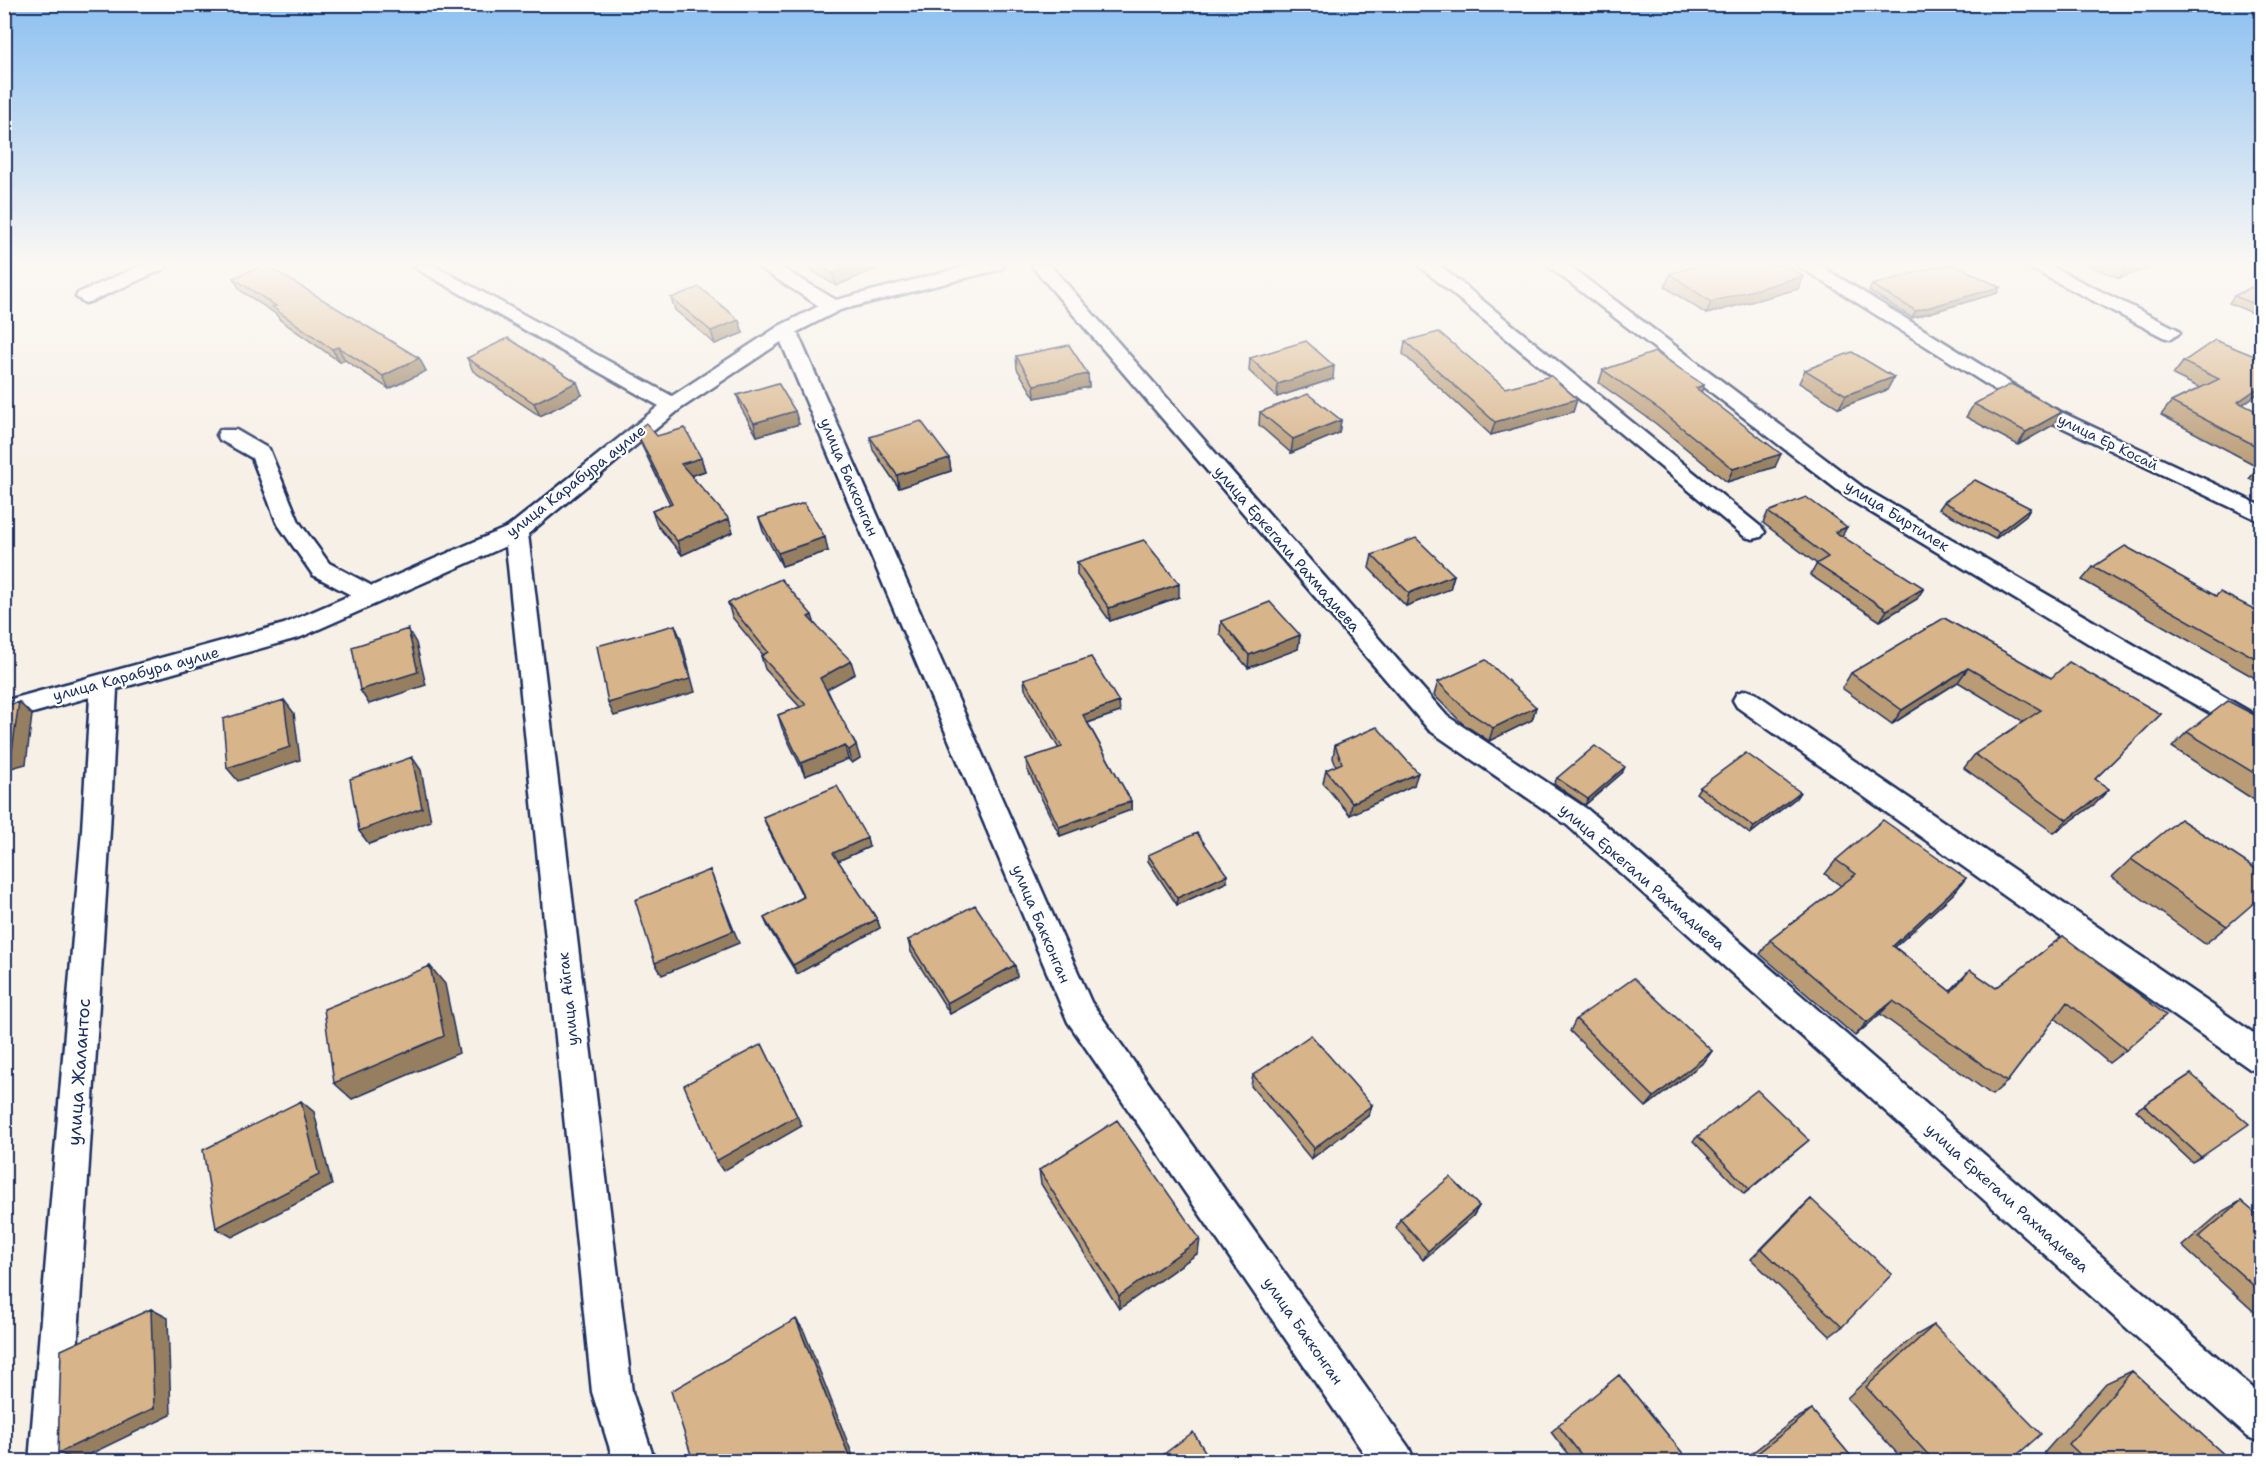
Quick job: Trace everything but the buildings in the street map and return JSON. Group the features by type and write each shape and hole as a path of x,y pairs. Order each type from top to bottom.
{"street":[{"path":"543,333 673,405"},
{"name":"улица Карабура аулие","path":"4,711 292,631 516,532 673,405 781,333"},
{"name":"улица Бакконган","path":"787,333 1079,1012 1395,1461"},
{"name":"улица Еркегали Рахмадиева","path":"1099,333 1438,723 1577,817 2262,1424"},
{"path":"1511,333 1753,532"},
{"name":"улица Биртилек","path":"1646,333 1857,494 2125,654 2262,732"},
{"name":"улица Ер Косай","path":"1917,333 2039,409 2262,515"},
{"path":"228,435 261,454 288,523 321,570 372,596"},
{"name":"улица Айгак","path":"516,532 612,1392 635,1461"},
{"name":"улица Жалантос","path":"49,1461 95,842 104,683"},
{"path":"1746,700 2262,1058"}]}
